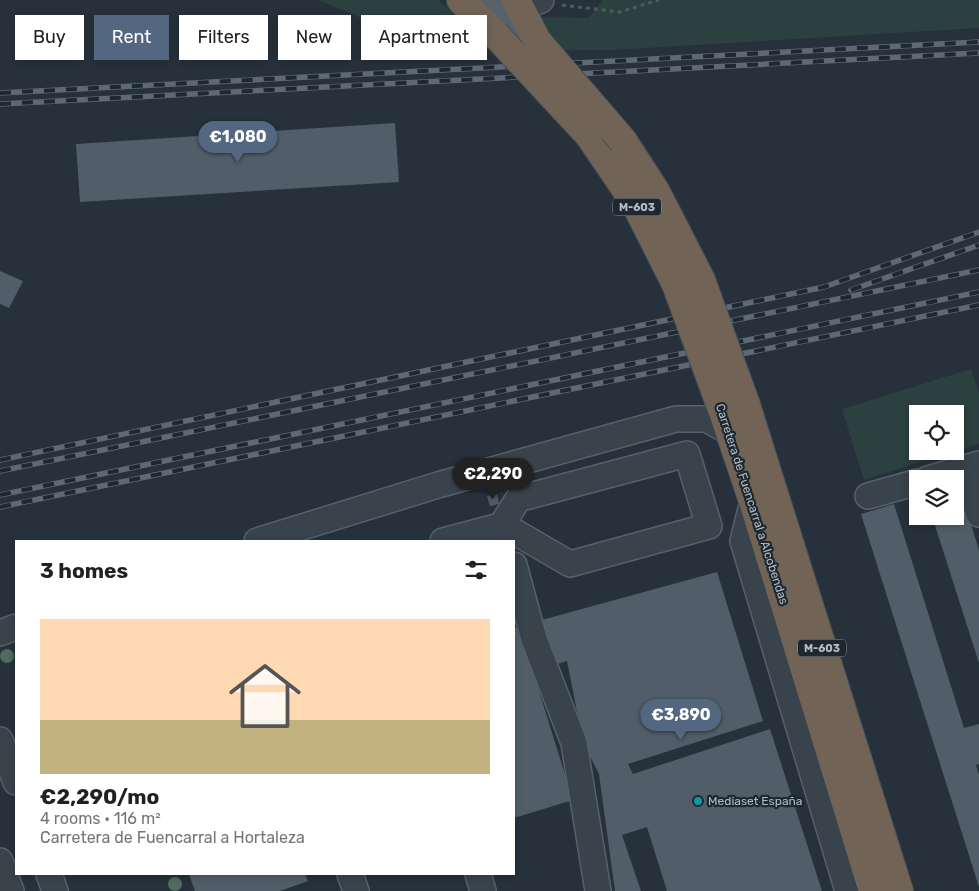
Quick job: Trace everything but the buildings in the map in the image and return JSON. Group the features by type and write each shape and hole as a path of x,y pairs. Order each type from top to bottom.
{"highway":[{"name":"Carretera de Fuencarral a Alcobendas","path":"472,2 495,34 589,135 688,282"},
{"path":"529,3 537,40"},
{"name":"Carretera de Fuencarral a Alcobendas","path":"537,40 623,141 656,192 899,891"},
{"name":"Carretera de Fuencarral a Alcobendas","path":"733,415 753,501 873,891"}],"main road":[{"name":"M-603","path":"472,2 537,40"}],"street":[{"path":"260,540 438,485 676,419 706,419 733,415"},
{"path":"454,540 500,536 518,499 687,454 709,526 570,564 515,542"},
{"path":"958,470 972,466 979,514"},
{"path":"868,496 909,485"},
{"path":"753,501 743,540 848,891"},
{"path":"515,569 534,638 574,743 598,891"},
{"path":"0,633 15,627"},
{"path":"0,740 15,779"},
{"path":"49,875 55,891"},
{"path":"350,875 356,891"},
{"path":"478,875 483,891"}],"path":[{"path":"529,3 620,12 659,0"}],"green space":[{"path":"319,0 438,0 454,15 361,15 361,18"},
{"path":"602,0 979,0 979,28 612,50 559,50 541,17 589,18"},
{"path":"971,369 979,393 979,444 964,448 964,405 909,405 909,460 926,460 864,480 842,409"}],"railway":[{"path":"0,93 979,42"},
{"path":"0,104 979,53"},
{"path":"0,460 824,287 979,232"},
{"path":"851,290 979,245"},
{"path":"0,471 979,270"},
{"path":"0,495 979,292"},
{"path":"0,507 979,305"}],"place":[{"name":"Mediaset España","path":"698,801"}]}
